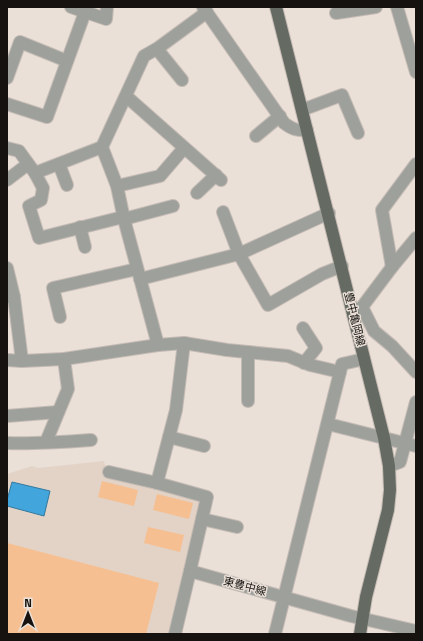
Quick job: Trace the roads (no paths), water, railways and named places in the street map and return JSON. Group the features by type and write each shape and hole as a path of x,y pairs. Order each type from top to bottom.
{"main road":[{"name":"豊中亀岡線","path":"276,7 342,266 358,311 364,359 384,438 389,466 390,490 388,510 366,597 360,634"}],"street":[{"path":"71,7 106,19 107,7"},
{"path":"336,13 376,7"},
{"path":"397,7 416,72"},
{"path":"7,180 32,169 59,164 102,147 144,56 157,49 205,9 280,116 291,129 300,131 307,130"},
{"path":"7,104 48,117 85,12"},
{"path":"7,78 20,42 67,61"},
{"path":"157,49 182,80"},
{"path":"302,110 342,95 358,133"},
{"path":"126,96 218,178 197,193"},
{"path":"256,136 280,116"},
{"path":"102,147 117,186 138,274 158,345"},
{"path":"7,148 19,151 43,188 40,200 29,206 39,238 80,227 119,218 124,219 174,206"},
{"path":"117,186 160,176 184,148"},
{"path":"59,164 66,185"},
{"path":"392,267 382,210 416,164"},
{"path":"223,212 239,254 268,305 322,274 342,266"},
{"path":"60,317 53,288 138,274 239,254 329,213"},
{"path":"80,227 86,247"},
{"path":"415,368 374,331 358,311 416,238"},
{"path":"7,268 22,361"},
{"path":"302,328 316,348 304,362"},
{"path":"157,483 176,410 184,343"},
{"path":"7,360 22,361 64,358 158,345 184,343 288,356 340,372"},
{"path":"248,352 248,401"},
{"path":"46,442 68,389 64,358"},
{"path":"275,634 342,364 364,359"},
{"path":"389,466 400,462 411,444 416,402"},
{"path":"7,416 58,412"},
{"path":"328,424 411,444"},
{"path":"169,437 204,446"},
{"path":"7,444 91,440"},
{"path":"110,472 207,497 175,634"},
{"path":"202,519 237,527"},
{"name":"東豊中線","path":"190,571 362,618 416,631"}],"water":[{"path":"12,482 50,491 44,516 7,506 7,500"}]}
